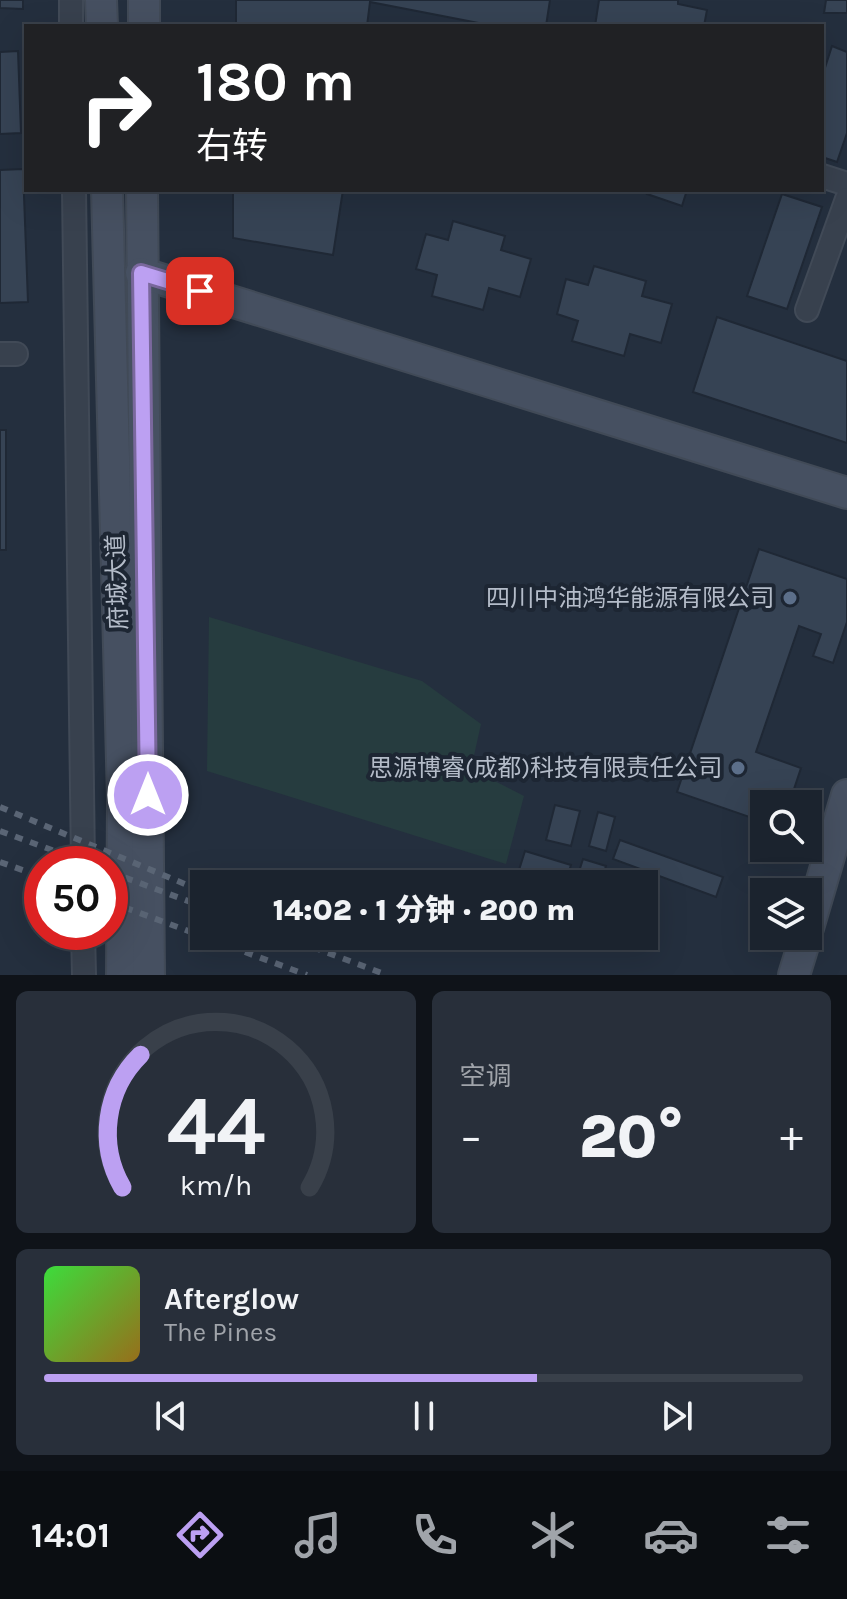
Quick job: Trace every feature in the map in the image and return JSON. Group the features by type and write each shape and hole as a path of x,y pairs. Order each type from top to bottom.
{"main road":[{"path":"101,0 102,24"},
{"path":"144,0 144,24"},
{"name":"府城大道","path":"107,192 123,799 122,975"},
{"name":"府城大道","path":"142,192 149,975"},
{"path":"141,273 847,493"},
{"path":"822,880 847,795"},
{"path":"794,975 802,950"}],"street":[{"path":"71,0 71,24"},
{"path":"824,177 847,184"},
{"path":"74,192 83,846"},
{"path":"807,310 847,199"},
{"path":"83,950 84,975"}],"green space":[{"path":"209,617 422,681 481,724 471,769 524,796 506,864 207,771"}],"building":[{"path":"0,0 23,0 23,9 0,8"},
{"path":"236,0 550,0 546,24 484,24 370,2 367,24 236,24"},
{"path":"599,0 678,0 678,4 707,10 704,24 595,24"},
{"path":"826,0 847,0 847,13 824,13"},
{"path":"832,46 847,52 847,133 837,162 824,158 824,71"},
{"path":"18,51 21,133 0,134 0,52"},
{"path":"23,169 28,302 0,303 0,170"},
{"path":"233,192 343,192 333,255 233,238"},
{"path":"648,192 686,192 682,206"},
{"path":"782,194 822,207 787,309 747,296"},
{"path":"453,221 505,236 501,250 531,259 520,297 489,288 483,310 432,296 437,275 416,269 426,234 448,240"},
{"path":"594,266 646,281 642,296 672,304 661,343 630,334 624,356 572,341 578,321 557,314 566,279 588,285"},
{"path":"717,317 847,361 847,443 693,392"},
{"path":"0,430 6,430 6,550 0,550"},
{"path":"759,549 847,579 847,622 833,663 813,656 821,634 799,626 756,752 801,768 794,790 750,790 750,817 677,792"},
{"path":"555,805 580,811 571,846 546,840"},
{"path":"598,812 615,817 606,851 589,846"},
{"path":"620,840 723,877 716,897 658,876 658,870 643,870 613,859"},
{"path":"525,851 571,865 569,870 519,870"},
{"path":"583,859 606,866 605,870 579,870"}],"railway":[{"path":"0,807 190,886"},
{"path":"0,831 41,846"},
{"path":"0,862 24,871"},
{"path":"128,879 190,902"},
{"path":"128,909 307,975"},
{"path":"320,950 387,975"}],"place":[{"name":"四川中油鸿华能源有限公司","path":"790,598"},
{"name":"思源博睿(成都)科技有限责任公司","path":"738,768"}],"route":[{"path":"148,795 141,273 200,291"}]}
